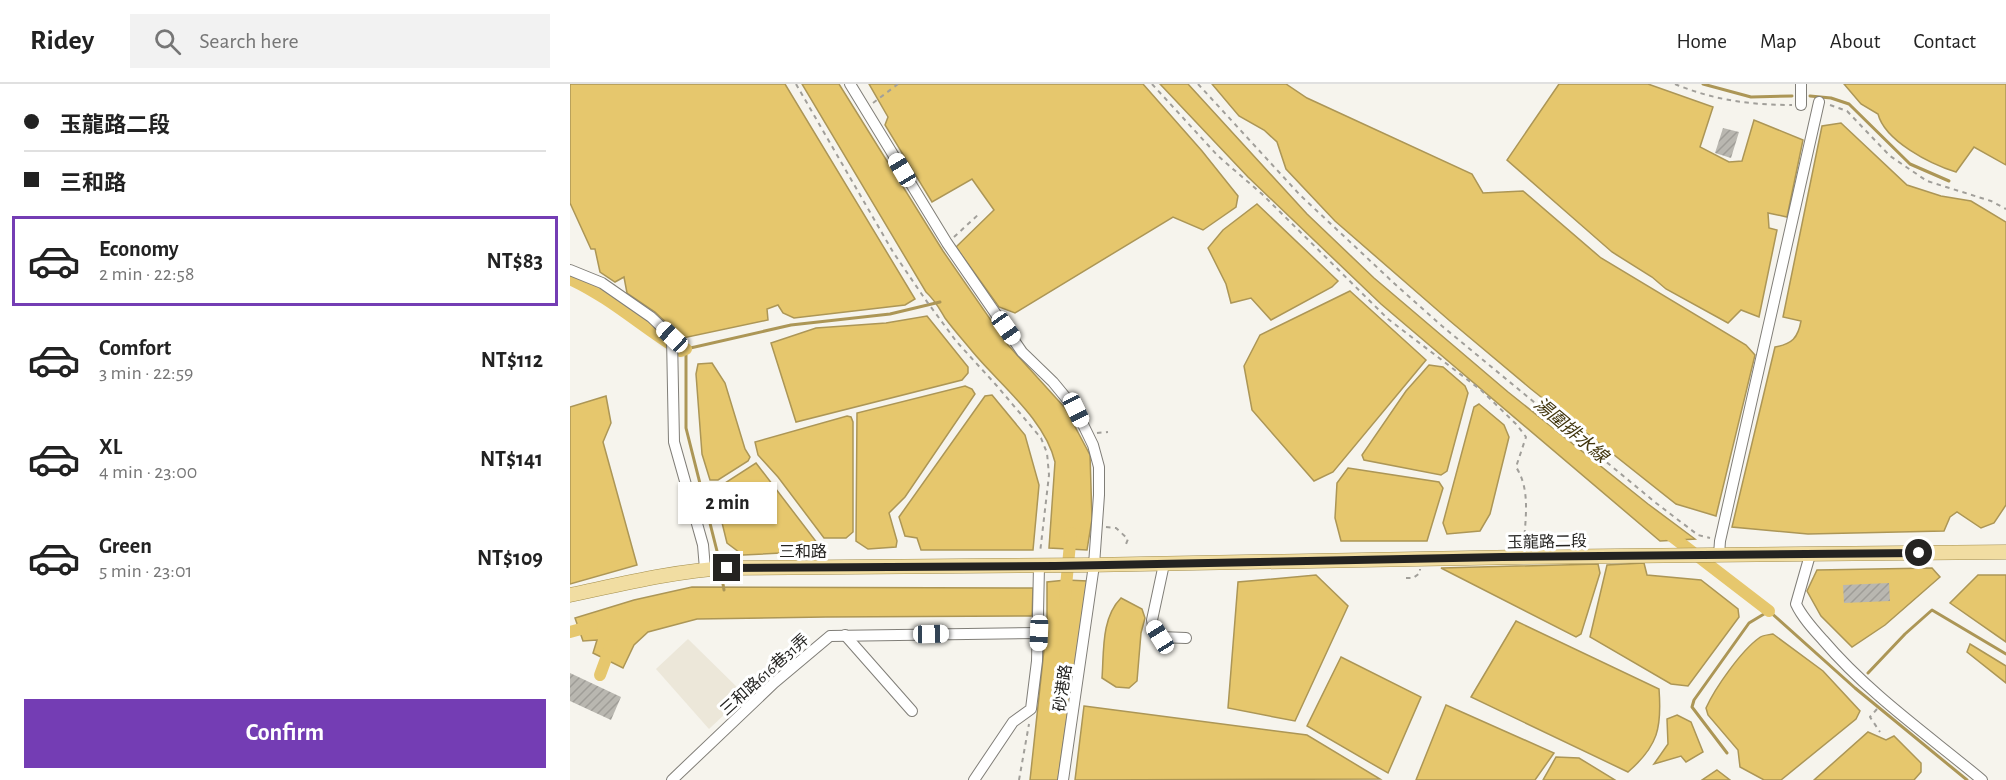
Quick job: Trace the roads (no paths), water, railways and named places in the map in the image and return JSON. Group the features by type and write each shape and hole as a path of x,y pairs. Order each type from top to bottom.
{"main road":[{"name":"玉龍路二段","path":"1091,565 1523,557 2006,552"},
{"name":"三和路","path":"570,595 705,569 1091,565"}],"street":[{"name":"砂港路","path":"850,84 947,243 1022,352 1053,382 1076,410 1093,445 1099,467 1098,526 1063,780"},
{"path":"1801,84 1801,105"},
{"path":"1719,555 1720,541 1819,102"},
{"path":"570,270 602,283 651,317 672,337 674,441 703,545 705,569"},
{"path":"1809,555 1796,604 1808,622 1838,658 1982,780"},
{"path":"1164,564 1153,626 1160,637 1186,638"},
{"path":"974,780 1013,722 1031,709 1038,661 1039,566"},
{"name":"三和路616巷31弄","path":"672,780 774,683 830,636 1039,633"},
{"path":"844,635 912,711"}],"waterway":[{"path":"1703,84 1751,97 1792,96"},
{"path":"1810,96 1831,98 1849,104 1910,164 1949,181"},
{"path":"570,279 613,304 681,351 686,349"},
{"path":"719,559 686,428 686,349 791,325 890,314 940,302"},
{"name":"湯圍排水線","path":"1665,531 1769,611"},
{"path":"1065,597 1071,533"},
{"path":"722,578 724,590"},
{"path":"1868,673 1905,634 1932,610 2006,654"},
{"name":"湯圍排水線","path":"1727,753 1692,707 1694,700 1749,623 1769,611 1855,688 1967,780"},
{"path":"570,632 592,626"},
{"path":"600,675 611,645"}]}
